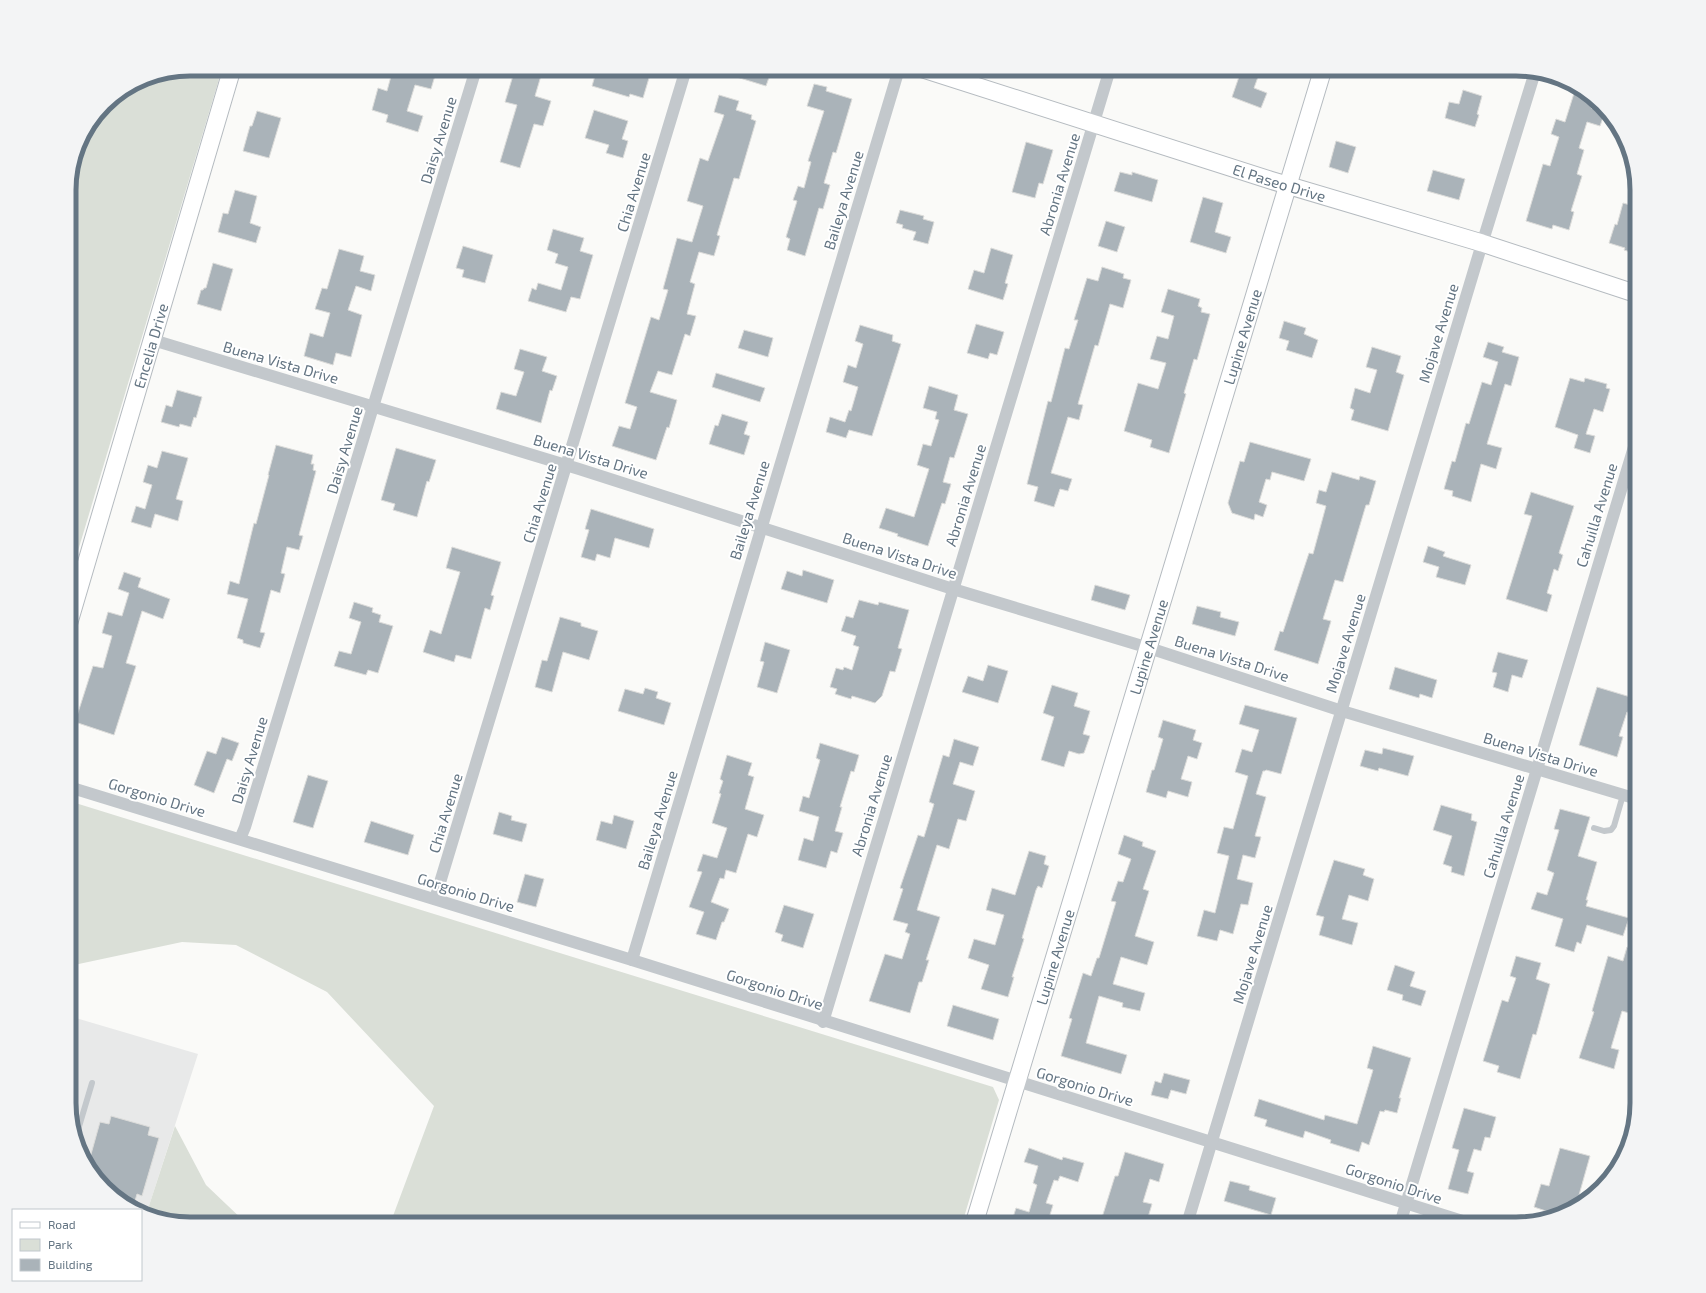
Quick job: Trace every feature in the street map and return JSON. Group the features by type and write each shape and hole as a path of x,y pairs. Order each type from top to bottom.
{"street":[{"name":"Encelia Drive","path":"76,598 230,76"},
{"name":"Daisy Avenue","path":"240,839 374,406 474,76"},
{"name":"Chia Avenue","path":"435,899 684,76"},
{"name":"Baileya Avenue","path":"632,960 897,76"},
{"name":"El Paseo Drive","path":"945,76 1288,185 1482,243 1630,292"},
{"name":"Abronia Avenue","path":"823,1022 1108,76"},
{"name":"Lupine Avenue","path":"976,1217 1321,76"},
{"name":"Mojave Avenue","path":"1189,1217 1482,243 1533,77"},
{"name":"Buena Vista Drive","path":"153,340 567,465 953,589 1149,648 1342,711 1630,797"},
{"name":"Cahuilla Avenue","path":"1402,1217 1630,460"},
{"name":"Gorgonio Drive","path":"76,789 632,960 823,1022 1212,1141 1449,1217"}],"lane":[{"path":"1594,828 1604,831 1610,830 1614,826 1624,795"},
{"path":"79,1128 92,1083"}],"shaded area":[{"path":"76,1018 198,1054 148,1209 133,1202 109,1184 95,1166 85,1147 78,1125 76,1110"}],"green space":[{"path":"183,76 220,76 76,558 76,183 80,161 88,140 104,115 109,109 133,91 168,78"},
{"path":"76,803 993,1087 999,1100 964,1217 393,1217 434,1106 327,992 236,945 182,942 76,965"},
{"path":"175,1126 206,1185 240,1217 183,1217 168,1215 148,1209"}],"building":[{"path":"391,76 435,76 431,89 415,85 407,111 423,116 418,132 386,122 388,115 372,110 378,88 387,91"},
{"path":"513,76 541,76 535,96 551,101 543,126 534,124 520,168 500,162 517,105 505,102"},
{"path":"595,76 643,76 649,78 643,98 630,94 629,97 592,86"},
{"path":"733,76 770,76 766,86"},
{"path":"1239,76 1258,77 1254,88 1267,93 1261,108 1232,97"},
{"path":"814,84 827,87 826,91 852,99 836,153 833,152 824,183 830,185 823,209 819,208 805,256 787,250 790,239 786,237 797,201 793,200 798,186 804,188 811,162 808,161 824,111 807,106"},
{"path":"1463,90 1482,96 1477,114 1479,115 1475,127 1445,118 1449,102 1459,104"},
{"path":"1574,92 1592,105 1591,108 1598,110 1603,117 1600,126 1587,122 1579,148 1584,150 1577,174 1582,176 1571,211 1574,212 1569,230 1553,225 1552,229 1526,221 1543,164 1550,166 1559,137 1551,134 1556,119 1565,122"},
{"path":"719,95 739,101 736,110 752,115 751,119 756,121 739,179 734,178 717,235 720,236 714,256 699,252 690,282 695,284 687,314 696,316 690,336 685,334 672,375 658,371 650,392 677,400 669,428 667,427 656,460 612,446 619,426 630,429 637,407 625,403 651,317 659,320 668,290 663,289 677,238 692,242 703,206 687,201 700,158 708,161 724,115 714,112"},
{"path":"594,110 628,121 622,139 628,141 623,158 606,153 609,145 585,138"},
{"path":"257,111 281,118 269,158 243,151 250,126 252,126"},
{"path":"1336,141 1356,147 1348,173 1329,167"},
{"path":"1026,142 1053,150 1043,184 1039,183 1035,198 1012,192"},
{"path":"1433,170 1465,179 1459,200 1427,191"},
{"path":"1120,172 1132,175 1132,172 1158,180 1152,202 1114,191"},
{"path":"235,190 257,196 250,223 261,227 256,243 218,232 223,213 228,214"},
{"path":"1203,197 1223,203 1215,232 1231,237 1226,253 1190,242"},
{"path":"1623,203 1630,205 1630,252 1624,250 1625,248 1609,243 1615,224 1617,225"},
{"path":"900,210 924,216 923,219 934,222 928,244 913,240 916,232 902,228 903,225 896,223"},
{"path":"1106,221 1125,227 1117,252 1098,246"},
{"path":"553,229 584,238 580,251 593,255 580,299 571,297 566,312 528,301 532,288 536,290 538,283 561,290 568,267 555,263 558,254 547,250"},
{"path":"463,246 493,255 485,283 462,277 464,270 456,268"},
{"path":"991,248 1013,255 1005,283 1008,284 1003,300 968,289 974,270 984,273"},
{"path":"339,249 364,256 360,271 375,275 371,291 356,286 348,310 362,315 351,357 336,353 333,365 304,356 310,333 323,337 330,313 315,309 322,288 327,289"},
{"path":"213,263 233,269 221,311 197,304 201,290 206,288"},
{"path":"1102,267 1124,274 1123,278 1131,280 1123,308 1110,304 1098,346 1095,345 1078,404 1083,405 1079,420 1068,417 1051,473 1072,479 1068,491 1060,489 1054,507 1034,501 1038,487 1027,484 1048,401 1051,402 1065,348 1069,349 1078,320 1074,320 1087,278 1098,281"},
{"path":"1168,289 1200,299 1198,306 1202,308 1201,312 1210,314 1197,360 1194,359 1184,393 1186,394 1169,453 1150,447 1152,440 1124,431 1138,383 1158,389 1166,363 1150,359 1157,336 1168,339 1174,316 1161,312"},
{"path":"1284,321 1306,328 1304,334 1318,340 1312,358 1286,350 1289,341 1279,338"},
{"path":"976,324 1004,332 997,355 990,353 988,359 967,353"},
{"path":"860,325 893,335 892,341 901,344 872,436 849,430 846,438 826,432 830,417 845,422 849,410 851,411 858,387 843,382 848,365 856,368 863,344 855,341"},
{"path":"744,330 773,338 768,357 738,348"},
{"path":"1488,342 1504,347 1502,352 1519,357 1511,386 1505,384 1487,444 1502,448 1496,469 1481,464 1471,502 1452,496 1453,491 1444,489 1452,461 1455,462 1466,423 1469,424 1482,382 1491,385 1498,362 1483,357"},
{"path":"1372,347 1401,356 1396,372 1404,375 1388,431 1351,420 1354,410 1350,408 1355,388 1370,393 1377,370 1366,367"},
{"path":"520,349 547,357 542,371 557,376 552,391 550,390 541,423 496,409 501,392 516,396 524,372 514,369"},
{"path":"716,373 765,388 760,402 712,387"},
{"path":"1570,378 1584,382 1585,378 1607,384 1606,388 1610,389 1603,412 1594,409 1586,434 1595,436 1590,453 1574,448 1578,435 1555,427"},
{"path":"929,386 958,395 954,410 968,414 954,458 950,457 943,482 951,484 945,504 942,503 928,546 897,536 898,534 879,528 886,508 914,517 929,469 917,465 923,444 931,446 939,420 935,419 937,412 923,408"},
{"path":"177,390 202,397 196,418 194,417 191,427 180,424 179,427 161,422 166,405 172,407"},
{"path":"722,414 748,422 744,434 750,436 744,455 709,444 715,425 718,426"},
{"path":"1250,442 1311,459 1304,481 1272,472 1270,480 1266,479 1259,502 1267,505 1263,517 1255,514 1254,520 1232,513 1228,503 1240,461 1244,462"},
{"path":"276,445 313,455 311,464 314,464 313,470 316,471 299,535 303,536 299,550 287,547 281,573 285,574 280,593 271,590 260,632 265,633 260,648 243,643 243,640 237,638 248,599 227,594 230,581 239,584"},
{"path":"396,448 436,460 429,482 427,481 417,517 393,510 395,504 381,500"},
{"path":"162,451 188,458 176,499 183,501 178,521 155,514 151,528 131,522 136,506 145,509 152,485 143,482 148,465 157,468"},
{"path":"1332,472 1359,480 1360,476 1376,481 1369,505 1366,505 1343,582 1335,580 1323,619 1331,621 1318,664 1274,650 1280,631 1283,632 1309,553 1313,554 1326,506 1316,503 1319,490 1326,492"},
{"path":"1531,492 1574,506 1559,553 1563,555 1558,571 1554,569 1547,593 1552,595 1547,612 1506,599 1532,516 1524,514"},
{"path":"591,509 654,529 649,548 615,538 610,558 597,554 595,561 581,557 589,530 585,529"},
{"path":"1428,546 1445,552 1443,556 1471,565 1465,585 1436,577 1439,567 1423,562"},
{"path":"452,547 501,562 491,595 494,596 490,610 485,608 471,659 456,655 454,662 423,652 430,630 441,634 460,572 446,568"},
{"path":"803,570 834,580 827,603 781,589 787,571 802,576"},
{"path":"124,572 141,578 138,587 170,599 163,619 142,611 126,663 136,666 114,735 76,722 76,719 93,666 103,668 112,636 102,633 108,612 122,616 129,593 118,589"},
{"path":"1095,585 1130,595 1125,610 1091,600"},
{"path":"859,600 878,605 879,602 909,610 898,648 902,649 895,672 890,671 882,696 875,703 852,696 851,699 835,694 837,689 830,687 836,668 843,670 844,667 852,670 859,647 853,645 856,636 841,631 846,616 853,618"},
{"path":"354,602 373,608 372,612 381,615 379,622 393,626 378,673 368,670 366,675 334,666 339,651 351,654 361,622 349,618"},
{"path":"1197,606 1221,612 1220,617 1239,622 1235,636 1192,624"},
{"path":"560,617 581,623 581,626 598,631 589,660 563,652 552,692 535,687 542,660 547,661"},
{"path":"765,642 790,650 777,693 757,687 764,662 760,661"},
{"path":"1498,652 1528,660 1522,678 1512,675 1508,692 1493,687 1497,673 1492,672"},
{"path":"988,665 1008,671 998,703 962,692 968,676 983,681"},
{"path":"1395,667 1437,680 1432,698 1420,694 1419,698 1389,689"},
{"path":"1052,685 1078,693 1074,706 1090,711 1083,734 1090,736 1084,753 1079,754 1069,751 1064,767 1041,760 1054,717 1043,713"},
{"path":"1597,687 1630,697 1630,713 1627,712 1619,736 1623,737 1617,757 1579,745"},
{"path":"645,688 658,692 656,698 671,703 664,725 618,711 625,689 643,694"},
{"path":"1245,705 1297,718 1281,774 1266,770 1263,771 1256,794 1266,797 1255,836 1261,837 1255,858 1243,855 1237,879 1253,883 1248,905 1241,904 1233,934 1220,930 1217,941 1197,936 1204,910 1215,913 1229,856 1217,853 1224,827 1233,829 1248,776 1235,772 1242,749 1252,752 1259,730 1239,724"},
{"path":"1163,720 1196,730 1193,740 1202,743 1197,759 1188,756 1181,779 1192,782 1188,797 1168,791 1166,798 1146,792 1163,739 1158,737"},
{"path":"222,737 239,743 232,761 227,759 214,793 194,785 207,751 216,754"},
{"path":"954,739 979,747 973,766 960,762 953,784 975,791 966,821 958,819 949,849 937,845 917,910 940,917 926,960 929,960 922,982 919,982 910,1013 869,1001 885,954 902,959 910,934 905,932 908,924 893,920 903,889 900,888 918,835 924,837 934,804 929,802 943,755 949,757"},
{"path":"820,743 859,755 854,772 851,771 840,807 842,807 835,831 843,833 837,853 831,851 826,868 798,860 804,838 813,841 819,817 799,811 803,796 809,798 820,760 816,758"},
{"path":"1383,748 1414,756 1408,776 1379,768 1378,771 1360,766 1365,750 1382,754"},
{"path":"727,755 752,763 748,775 754,777 745,809 764,815 757,837 748,834 736,873 726,870 724,879 720,878 711,902 729,909 724,922 722,922 716,940 696,934 704,912 689,907 702,872 697,871 703,854 717,858 727,828 712,823 721,794 719,793 723,781 720,779"},
{"path":"308,775 328,781 313,828 293,822"},
{"path":"1441,805 1472,814 1471,820 1477,822 1464,876 1451,872 1452,867 1443,864 1452,836 1433,830"},
{"path":"1560,809 1590,817 1578,856 1597,862 1586,900 1588,900 1586,906 1629,918 1623,936 1587,925 1581,944 1577,942 1574,952 1555,946 1563,919 1531,909 1537,892 1547,895 1554,873 1547,870 1559,830 1554,829"},
{"path":"499,812 512,816 511,820 527,824 522,842 493,834"},
{"path":"614,815 634,821 626,849 596,840 601,821 612,824"},
{"path":"371,821 414,835 408,855 364,842"},
{"path":"1124,835 1143,842 1142,846 1156,851 1143,889 1149,891 1135,936 1154,942 1147,965 1121,957 1113,984 1145,993 1140,1011 1122,1007 1123,1003 1099,996 1086,1043 1127,1055 1121,1074 1061,1056 1072,1019 1069,1018 1083,973 1091,976 1097,958 1099,958 1116,902 1111,901 1118,881 1123,882 1131,859 1118,854"},
{"path":"1029,851 1046,856 1044,864 1049,866 1042,888 1038,886 1036,890 1022,938 1024,939 1012,977 1014,977 1008,997 981,989 989,965 968,958 974,939 995,945 1004,915 986,910 992,888 1015,895"},
{"path":"1334,860 1365,869 1363,875 1374,879 1368,901 1349,895 1342,919 1358,923 1352,945 1319,935 1324,917 1316,915"},
{"path":"525,874 544,879 536,907 517,902"},
{"path":"784,905 814,914 803,948 781,941 783,935 775,932"},
{"path":"1627,947 1630,948 1630,1009 1629,1013 1622,1011 1611,1048 1619,1050 1614,1069 1579,1058 1594,1012 1592,1011 1608,956 1623,961"},
{"path":"1516,956 1541,963 1536,979 1550,984 1536,1035 1533,1034 1520,1079 1497,1072 1499,1066 1483,1061 1502,1000 1508,1002 1516,978 1510,976"},
{"path":"1395,965 1415,972 1410,986 1426,991 1421,1006 1402,1000 1403,995 1387,990"},
{"path":"953,1005 999,1019 993,1040 947,1026"},
{"path":"1373,1046 1411,1058 1399,1098 1401,1098 1397,1113 1385,1110 1384,1112 1380,1111 1369,1145 1362,1142 1359,1152 1330,1143 1331,1140 1305,1131 1303,1138 1265,1126 1267,1120 1254,1116 1259,1099 1324,1120 1325,1115 1357,1124 1373,1070 1367,1068"},
{"path":"1164,1073 1190,1080 1186,1094 1171,1090 1168,1099 1151,1095 1155,1081 1161,1083"},
{"path":"1464,1108 1496,1117 1490,1138 1485,1137 1481,1151 1474,1149 1467,1171 1474,1173 1468,1194 1448,1189 1459,1150 1452,1148"},
{"path":"111,1116 150,1127 148,1135 159,1138 142,1196 137,1194 135,1203 109,1184 90,1157 100,1122 109,1124"},
{"path":"1029,1148 1062,1160 1063,1157 1084,1163 1078,1182 1060,1176 1058,1181 1054,1180 1046,1203 1053,1205 1049,1217 1013,1217 1016,1208 1029,1212 1037,1185 1033,1183 1038,1166 1024,1162"},
{"path":"1560,1148 1590,1156 1579,1195 1582,1196 1579,1198 1560,1208 1548,1212 1534,1207 1541,1184 1549,1186"},
{"path":"1125,1152 1164,1164 1159,1182 1150,1179 1143,1202 1152,1204 1148,1217 1102,1217 1115,1176 1118,1176"},
{"path":"1230,1181 1250,1186 1249,1190 1276,1198 1271,1215 1224,1201"}]}
